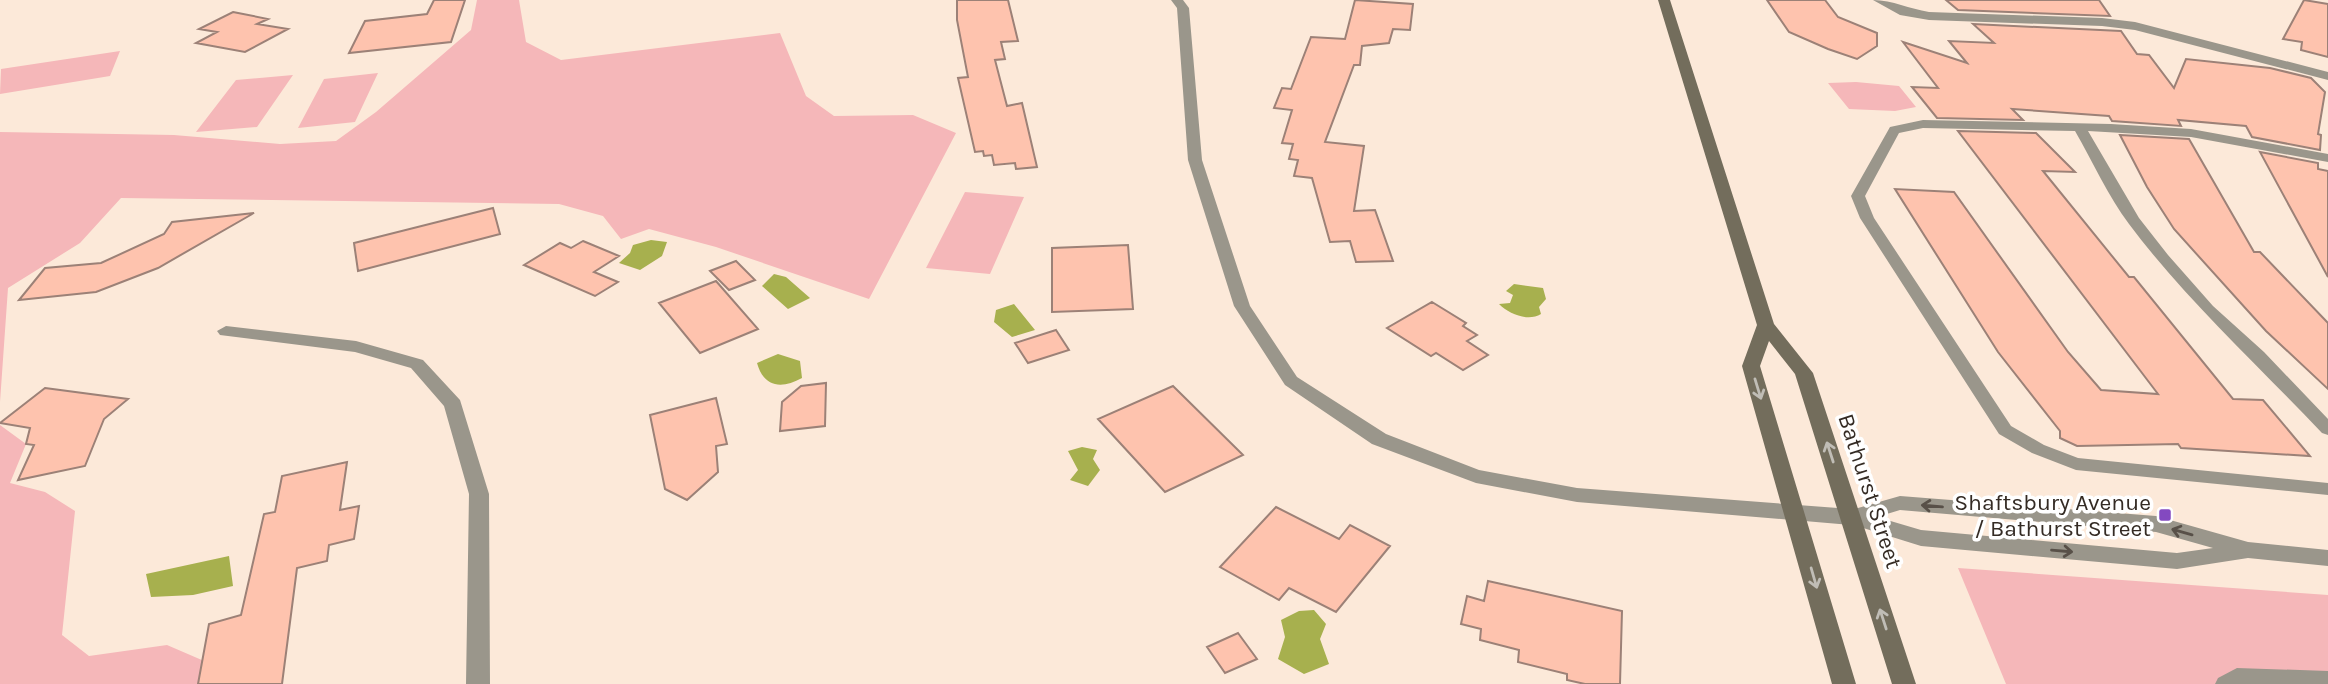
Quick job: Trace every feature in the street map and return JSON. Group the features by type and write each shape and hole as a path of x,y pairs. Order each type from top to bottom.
{"main road":[{"name":"Bathurst Street","path":"1664,0 1766,325 1804,373 1904,684"},
{"path":"1766,325 1751,366 1796,512 1844,684"}],"street":[{"path":"1177,0 1183,8 1195,160 1242,306 1291,381 1379,439 1476,476 1577,495 1851,517 1920,538 2177,561 2248,550"},
{"path":"1879,0 1904,12 1929,16 2102,22 2135,26 2328,76"},
{"path":"226,331 356,347 417,364 453,404 479,494 478,684"},
{"path":"1851,517 1900,503 2156,524 2248,550 2328,558"}],"lane":[{"path":"2328,158 2191,133 2079,127 1923,124 1894,130 1858,196 1867,218 2005,430 2038,449 2076,464 2328,489"},
{"path":"2079,127 2133,220 2163,258 2208,309 2258,356 2328,429"},
{"path":"2225,684 2237,677 2328,680"}],"shaded area":[{"path":"477,0 519,0 526,42 561,60 780,33 806,96 834,116 913,115 956,133 869,299 716,247 649,229 621,239 603,216 559,204 121,198 80,243 8,288 0,402 0,132 174,135 280,144 336,141 376,112 471,30"},
{"path":"120,51 110,76 0,94 1,69"},
{"path":"378,73 355,122 298,128 324,79"},
{"path":"293,75 257,127 196,132 236,80"},
{"path":"1856,82 1899,86 1916,107 1895,111 1849,109 1828,83"},
{"path":"965,192 1024,197 990,274 926,268"},
{"path":"651,240 667,242 662,256 640,270 619,263 630,253 633,245"},
{"path":"774,274 786,277 810,298 788,309 762,286"},
{"path":"1514,284 1543,288 1546,299 1539,307 1541,314 1519,316 1499,304 1510,303 1513,295 1506,291"},
{"path":"1014,304 1035,330 1012,337 994,322 996,310"},
{"path":"778,354 800,361 802,378 781,385 769,382 764,377 757,363"},
{"path":"0,425 26,444 10,483 45,492 75,511 62,635 89,656 167,645 218,667 227,684 0,684"},
{"path":"1082,447 1097,450 1093,459 1100,470 1088,486 1070,480 1078,470 1068,451"},
{"path":"229,556 233,586 193,595 151,597 146,574"},
{"path":"1958,568 2328,595 2328,684 2006,684"},
{"path":"1314,610 1326,624 1320,639 1329,664 1304,674 1278,659 1285,637 1281,620 1299,611"}],"building":[{"path":"434,0 465,0 451,42 349,53 365,21 427,14"},
{"path":"957,0 1008,0 1018,41 1001,42 1005,59 995,60 1007,106 1022,103 1037,167 1016,169 1015,163 994,165 992,155 984,156 983,151 975,152 958,78 968,77 957,20"},
{"path":"1355,0 1413,4 1410,30 1393,29 1389,43 1362,46 1360,65 1354,65 1325,142 1364,146 1354,211 1375,210 1393,261 1356,262 1350,241 1330,242 1312,178 1294,176 1298,160 1289,159 1293,144 1282,143 1292,110 1274,108 1282,88 1291,89 1311,37 1345,39"},
{"path":"1767,0 1825,0 1838,17 1877,33 1877,46 1857,59 1828,49 1789,32"},
{"path":"1946,0 2099,0 2110,16 1958,10"},
{"path":"2304,0 2328,4 2328,57 2301,50 2302,42 2283,39"},
{"path":"233,12 268,19 257,24 288,29 245,52 196,43 217,32 199,29"},
{"path":"1973,24 2121,31 2137,54 2149,55 2174,88 2186,59 2270,68 2311,78 2325,92 2318,134 2321,135 2320,150 2252,137 2246,126 2178,120 2181,126 2112,121 2109,116 2012,109 2023,120 1937,118 1912,87 1938,88 1903,42 1967,63 1949,41 1994,43"},
{"path":"1958,131 2036,133 2075,172 2043,171 2129,277 2134,277 2233,399 2263,400 2310,456 2181,448 2178,444 2077,446 2060,438 2060,431 1998,352 1895,189 1954,192 2068,352 2101,390 2158,394"},
{"path":"2120,135 2189,139 2254,252 2260,252 2328,323 2328,389 2266,331 2174,229 2147,187"},
{"path":"2260,152 2318,163 2318,169 2328,171 2328,277"},
{"path":"493,208 500,234 358,271 354,243"},
{"path":"254,213 158,268 96,292 19,300 45,268 101,263 164,234 172,222"},
{"path":"583,241 619,256 594,272 618,282 595,296 524,265 560,243 571,248"},
{"path":"1128,245 1133,309 1052,312 1052,248"},
{"path":"736,261 755,280 729,290 710,271"},
{"path":"716,281 758,329 700,353 659,303"},
{"path":"1432,302 1466,323 1463,326 1477,335 1467,341 1488,355 1463,370 1436,353 1431,356 1387,328"},
{"path":"1056,330 1069,350 1028,363 1015,343"},
{"path":"826,383 825,426 780,431 782,402 801,386"},
{"path":"1173,386 1243,455 1165,492 1098,419"},
{"path":"45,388 128,399 104,419 85,466 18,480 34,445 26,444 30,428 0,423"},
{"path":"716,398 727,444 716,446 718,472 687,500 665,489 650,415"},
{"path":"347,462 340,510 359,506 354,539 329,545 327,561 297,568 282,684 198,684 209,624 241,615 264,514 275,512 282,476"},
{"path":"1276,507 1339,539 1350,525 1390,546 1336,612 1289,588 1279,600 1220,567"},
{"path":"1488,581 1622,611 1620,684 1585,684 1567,680 1567,674 1518,662 1519,650 1480,640 1481,629 1461,624 1467,596 1484,601"},
{"path":"1238,633 1257,659 1225,673 1207,647"}],"place":[{"name":"Shaftsbury Avenue / Bathurst Street","path":"2165,515"}]}
